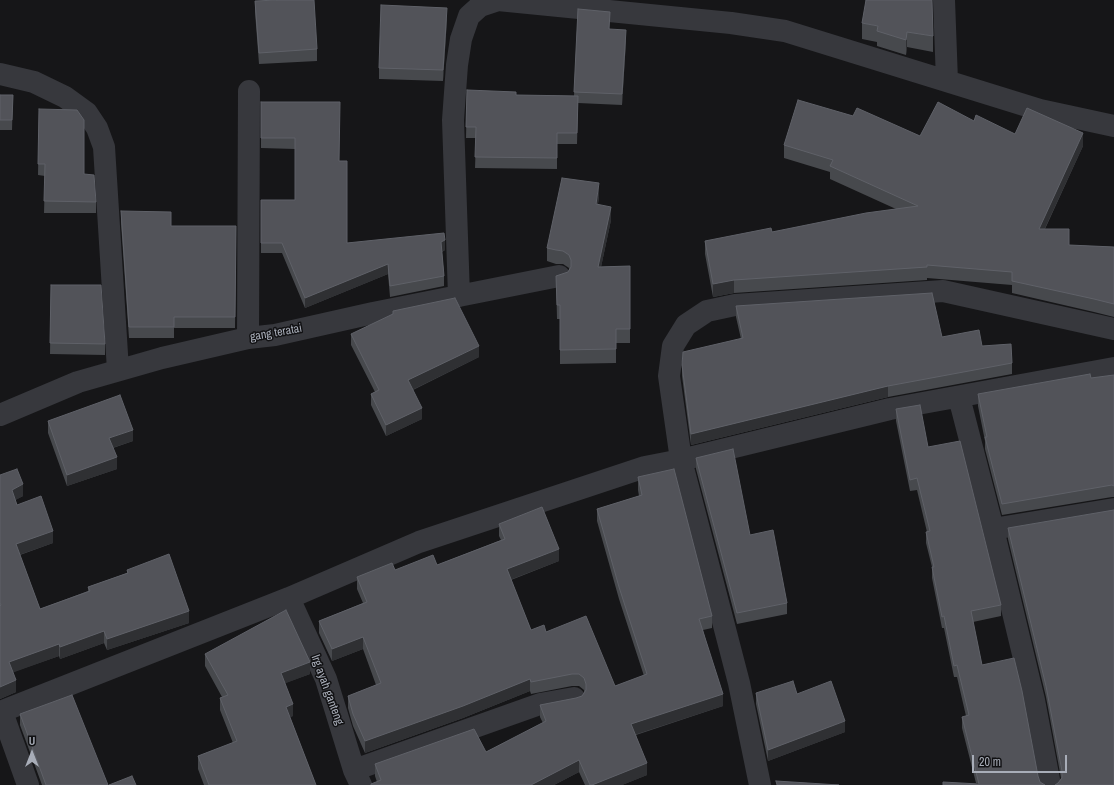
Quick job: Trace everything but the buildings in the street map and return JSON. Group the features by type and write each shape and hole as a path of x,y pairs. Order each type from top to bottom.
{"street":[{"path":"459,296 453,120 457,65 461,39 469,16 480,6 498,0 731,23 785,31 1040,110 1114,126"},
{"path":"944,0 947,81"},
{"path":"0,74 34,82 64,97 87,113 97,128 104,147 118,370"},
{"path":"248,338 249,91"},
{"name":"gang teratai","path":"0,415 78,382 162,358 248,338 275,335 559,276"},
{"path":"760,785 739,683 681,460 669,376 673,346 686,325 707,311 735,305 943,291 1114,329"},
{"path":"28,785 1,712 288,598 420,542 645,466 681,460 890,409 1114,368"},
{"path":"959,396 1034,700 1050,785"},
{"path":"993,529 1114,509"},
{"name":"lrg ayah ganteng","path":"288,598 326,679 358,777"},
{"path":"358,777 540,704 574,698"}]}
